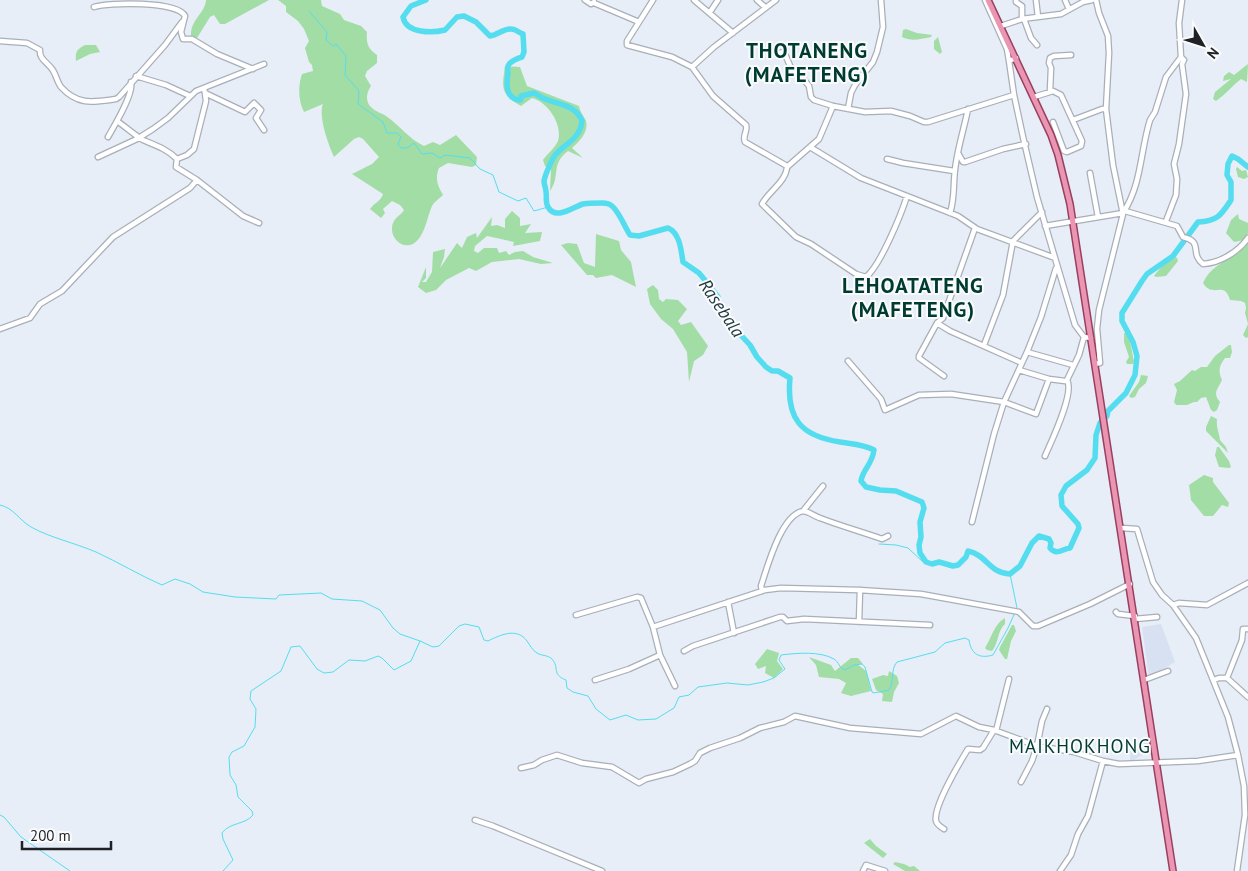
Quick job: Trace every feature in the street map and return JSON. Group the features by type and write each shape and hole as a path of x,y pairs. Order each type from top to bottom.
{"main road":[{"path":"986,0 1016,58 1058,155 1070,204 1158,762 1173,871"}],"street":[{"path":"585,0 591,4 595,1 640,22"},
{"path":"653,0 627,41 627,45 672,57 692,66 713,96 746,125 745,142 776,158 788,167"},
{"path":"694,0 733,33"},
{"path":"710,12 718,0"},
{"path":"757,0 765,7"},
{"path":"692,66 776,0"},
{"path":"848,109 851,93 873,62 877,52 883,27 881,0"},
{"path":"986,0 1007,49 1014,95 1056,266 1075,325 1084,337 1091,338"},
{"path":"1016,0 1022,6 1023,19 1031,38 1037,45"},
{"path":"1036,0 1038,17"},
{"path":"1065,0 1070,9"},
{"path":"1000,26 1023,19 1061,14 1083,2 1092,0"},
{"path":"1096,0 1108,36 1106,109 1113,165 1124,212"},
{"path":"1166,222 1176,195 1177,179 1174,164 1179,144 1186,94 1179,23 1182,0"},
{"path":"0,41 27,43 40,50 40,56 51,68 61,87 83,102 116,99 164,45 185,16 183,12 168,7 129,3 94,7"},
{"path":"182,22 181,35 183,39 192,39 217,54 253,69"},
{"path":"780,53 784,52 791,68 809,86 813,99 833,106 864,112 891,111 928,122 1014,95"},
{"path":"1050,91 1050,58 1054,56 1071,56"},
{"path":"1095,364 1100,363 1097,330 1099,310 1124,212 1129,204 1137,180 1150,120 1155,112 1166,77 1181,57"},
{"path":"1010,61 1016,58"},
{"path":"98,157 140,137 163,122 190,96 264,64"},
{"path":"136,76 190,96"},
{"path":"108,137 132,88 131,82"},
{"path":"205,91 245,112 254,104 261,110 256,118 264,130"},
{"path":"177,159 187,155 194,148 206,101 205,91"},
{"path":"1034,97 1050,91 1061,95 1082,144 1067,152 1063,150 1053,122"},
{"path":"833,106 822,135 788,167 784,176 762,204 796,237 811,244 862,277 869,276 908,196"},
{"path":"950,213 955,185 954,171 968,109"},
{"path":"1073,120 1106,109"},
{"path":"117,121 140,137 163,148 177,159"},
{"path":"958,153 963,162 965,162 1003,149 1026,144"},
{"path":"810,147 862,178 950,213 975,228 1055,258"},
{"path":"177,159 176,167 197,180 243,216 259,223"},
{"path":"887,159 954,171"},
{"path":"1090,172 1098,216"},
{"path":"0,329 30,318 40,304 62,291 113,237 190,188 197,180"},
{"path":"984,345 1003,295 1013,241 1042,212"},
{"path":"1045,226 1124,212 1166,222 1177,226 1182,236 1192,239 1199,260 1203,264 1218,261 1240,248 1248,238"},
{"path":"944,376 919,358 937,323 943,318 975,228"},
{"path":"972,522 991,443 1004,402 1027,352 1048,296 1056,266"},
{"path":"937,323 950,331 1022,362"},
{"path":"1067,380 1084,337"},
{"path":"1027,352 1073,365"},
{"path":"848,361 881,399 886,410 908,399 922,395 951,394 1004,402 1036,414 1050,379"},
{"path":"1019,370 1050,379 1067,380"},
{"path":"1045,456 1065,407 1070,384 1067,380"},
{"path":"762,591 761,586 780,533 791,519 803,511 824,486"},
{"path":"803,511 833,523 882,538 888,536"},
{"path":"1121,528 1136,529 1153,582 1162,595 1173,605 1196,638 1228,717 1246,786 1245,816 1237,871"},
{"path":"1173,605 1206,605 1248,583"},
{"path":"653,626 762,591 781,588 921,594 1019,612 1033,626 1038,626 1090,604 1130,584"},
{"path":"859,622 860,590"},
{"path":"576,616 637,597 641,598 653,626 660,655 675,686"},
{"path":"728,602 734,633"},
{"path":"1116,612 1135,618 1157,617"},
{"path":"684,651 693,646 780,617 787,621 804,619 930,625"},
{"path":"1227,678 1242,640 1243,629 1248,629"},
{"path":"595,680 660,655"},
{"path":"1144,680 1168,671"},
{"path":"1214,680 1227,678 1248,697"},
{"path":"944,829 939,826 936,819 942,798 957,766 968,749 980,750 983,748 995,731 1009,679"},
{"path":"1021,782 1032,761 1047,709"},
{"path":"521,768 534,765 556,755 582,763 612,766 640,783 646,779 673,772 690,764 695,761 700,753 710,748 796,716 850,728 921,734 956,716 979,727 1037,746 1074,752 1119,764 1198,761 1238,755"},
{"path":"1060,871 1070,855 1078,834 1088,816 1103,761"},
{"path":"475,820 602,871"},
{"path":"863,871 866,865 885,871"}],"shaded area":[{"path":"1161,624 1175,662 1149,677 1142,627"},
{"path":"1149,739 1151,752 1130,761 1131,744"}],"green space":[{"path":"206,0 269,0 225,24 220,24 214,15 210,17 197,38 191,37 195,21 203,9"},
{"path":"278,0 321,0 322,6 340,14 344,20 361,26 367,32 368,45 377,55 377,63 367,71 365,76 371,86 367,97 370,106 424,146 433,142 440,145 456,135 477,157 476,165 472,167 448,163 439,168 437,182 443,195 432,206 423,232 413,244 403,245 393,235 392,226 394,221 404,210 400,205 392,201 383,209 385,213 381,218 370,209 383,194 352,174 372,164 379,157 359,137 354,139 334,157 323,123 323,104 304,112 299,88 302,74 313,71 305,48 309,41 298,21 286,12 286,6"},
{"path":"903,30 932,35 923,39 909,39 902,37"},
{"path":"938,37 942,52 940,54 934,49 934,41"},
{"path":"85,45 96,45 100,52 90,54 76,61 77,51"},
{"path":"1248,64 1247,82 1241,79 1216,101 1213,99 1215,92 1231,79 1223,81 1224,76 1229,72 1234,75"},
{"path":"505,66 520,67 527,86 579,106 586,121 585,133 572,148 583,158 568,151 563,156 557,166 555,180 550,191 551,169 545,166 543,160 558,141 559,135 556,121 549,109 538,100 532,98 521,106 509,98 503,85"},
{"path":"1237,167 1242,171 1246,170 1248,177 1244,179 1238,177"},
{"path":"512,211 520,218 520,226 531,224 525,233 542,232 540,241 513,246 514,242 487,236 475,246 474,251 478,253 484,248 497,248 499,253 506,251 509,255 523,251 533,257 553,263 541,264 519,259 492,262 476,271 469,268 446,280 436,290 426,293 418,287 426,267 426,278 422,282 426,282 432,272 433,252 445,249 440,268 457,243 462,248 467,237 476,233 477,238 492,217 491,226 497,225 505,228 505,219"},
{"path":"1238,214 1239,219 1248,223 1248,233 1245,240 1234,242 1226,233 1231,220"},
{"path":"596,234 619,241 621,250 631,262 636,287 612,275 596,278 593,275 587,275 561,245 568,243 577,244 584,263 595,267"},
{"path":"1248,243 1248,324 1245,303 1230,300 1224,290 1209,289 1203,283 1217,266"},
{"path":"1176,257 1178,261 1166,276 1154,276 1165,263"},
{"path":"653,285 658,290 659,299 663,302 666,299 678,300 687,309 678,321 681,325 691,322 708,346 703,355 694,361 689,382 687,352 673,329 661,319 650,304 647,289"},
{"path":"1248,324 1248,337 1246,338 1243,335"},
{"path":"1124,333 1126,333 1130,341 1133,364 1127,364 1126,362 1129,357 1124,342"},
{"path":"1231,345 1232,352 1230,358 1225,358 1220,369 1222,380 1216,393 1220,402 1217,410 1214,412 1211,410 1206,397 1187,405 1176,405 1174,402 1177,390 1174,384 1192,370 1195,371 1201,367 1207,367 1215,356"},
{"path":"1141,375 1148,376 1146,383 1139,389 1135,397 1131,398 1129,396 1139,382"},
{"path":"1211,416 1217,419 1220,440 1228,453 1206,431"},
{"path":"1217,447 1219,447 1229,461 1231,467 1219,467 1215,455"},
{"path":"1204,475 1213,478 1213,482 1229,503 1228,507 1222,505 1213,516 1204,516 1191,500 1189,485"},
{"path":"1005,618 1005,624 994,648 992,651 987,650 985,648 996,627"},
{"path":"1012,625 1014,625 1016,631 1011,641 1007,659 1005,659 999,650"},
{"path":"767,649 779,653 777,661 783,669 774,678 765,673 766,666 758,669 755,664"},
{"path":"809,657 831,665 835,671 851,658 858,658 863,664 857,664 866,671 871,691 851,696 841,693 846,683 839,679 819,677 816,665"},
{"path":"889,671 897,676 899,683 894,692 892,702 882,701 883,694 876,690 872,679 883,675 888,676"},
{"path":"870,839 887,854 883,858 864,843"},
{"path":"895,862 910,867 914,866 920,871 905,871 893,864"}],"waterway":[{"name":"Rasebala","path":"426,0 411,6 403,17 409,27 427,32 445,30 457,17 464,16 476,22 490,36 508,29 523,34 524,52 522,57 516,59 508,67 507,87 512,97 520,100 521,96 534,93 571,108 582,121 579,132 555,155 547,170 544,181 547,203 551,211 560,213 583,204 607,203 617,212 630,235 639,236 668,228 672,230 679,242 683,262 699,273 718,297 726,319 750,345 766,367 790,378 789,392 791,404 794,415 799,423 806,430 826,439 862,445 874,450 861,481 866,487 896,491 922,502 924,508 920,522 920,553 926,562 932,564 939,562 953,566 958,565 966,557 968,551 980,556 997,571 1010,574 1020,566 1032,543 1039,536 1049,539 1051,543 1050,548 1055,552 1070,548 1079,528 1078,524 1062,506 1061,495 1066,486 1087,470 1095,458 1096,435 1100,423 1107,416 1108,411 1126,393 1135,375 1137,356 1133,342 1122,321 1122,313 1147,274 1173,256 1198,222 1215,219 1228,205 1231,200 1231,182 1227,175 1228,164 1232,156 1248,167"},
{"path":"309,11 327,32 326,40 333,46 336,44 346,56 345,75 359,91 358,104 383,122 387,133 397,133 401,137 398,144 401,148 407,148 414,143 422,154 432,153 440,158 445,155 470,158 480,169 493,175 499,192 518,201 526,198 534,211 548,207"},
{"path":"0,505 13,511 27,524 39,531 96,552 162,585 175,579 190,584 203,592 235,597 276,599 279,595 321,593 332,599 362,601 380,610 393,628 400,634 420,641"},
{"path":"879,544 908,548 923,562 926,562"},
{"path":"223,871 233,860 222,833 225,829 253,815 252,811 238,797 236,785 230,775 229,757 232,752 244,746 255,727 256,709 250,699 251,691 281,671 291,647 300,646 317,669 324,673 333,672 349,660 365,661 378,656 394,670 411,661 420,641 433,647 439,646 459,626 465,624 479,627 484,640 488,641 513,633 523,637 537,653 552,659 557,673 566,680 567,688 573,692 588,696 596,709 610,720 626,715 638,720 656,719 674,708 679,697 689,695 698,687 727,683 748,685 774,678 785,669 779,660 781,655 801,653 828,656 845,670 854,665 862,664 865,667 872,692 874,693 889,690 897,662 935,652 945,643 965,638 969,640 976,654 980,656 993,655 1017,608 1010,574"},
{"path":"0,815 4,817 21,837 70,871"}],"district":[{"name":"THOTANENG (MAFETENG)","path":"807,62"},
{"name":"LEHOATATENG (MAFETENG)","path":"913,297"},
{"name":"MAIKHOKHONG","path":"1080,746"}]}
